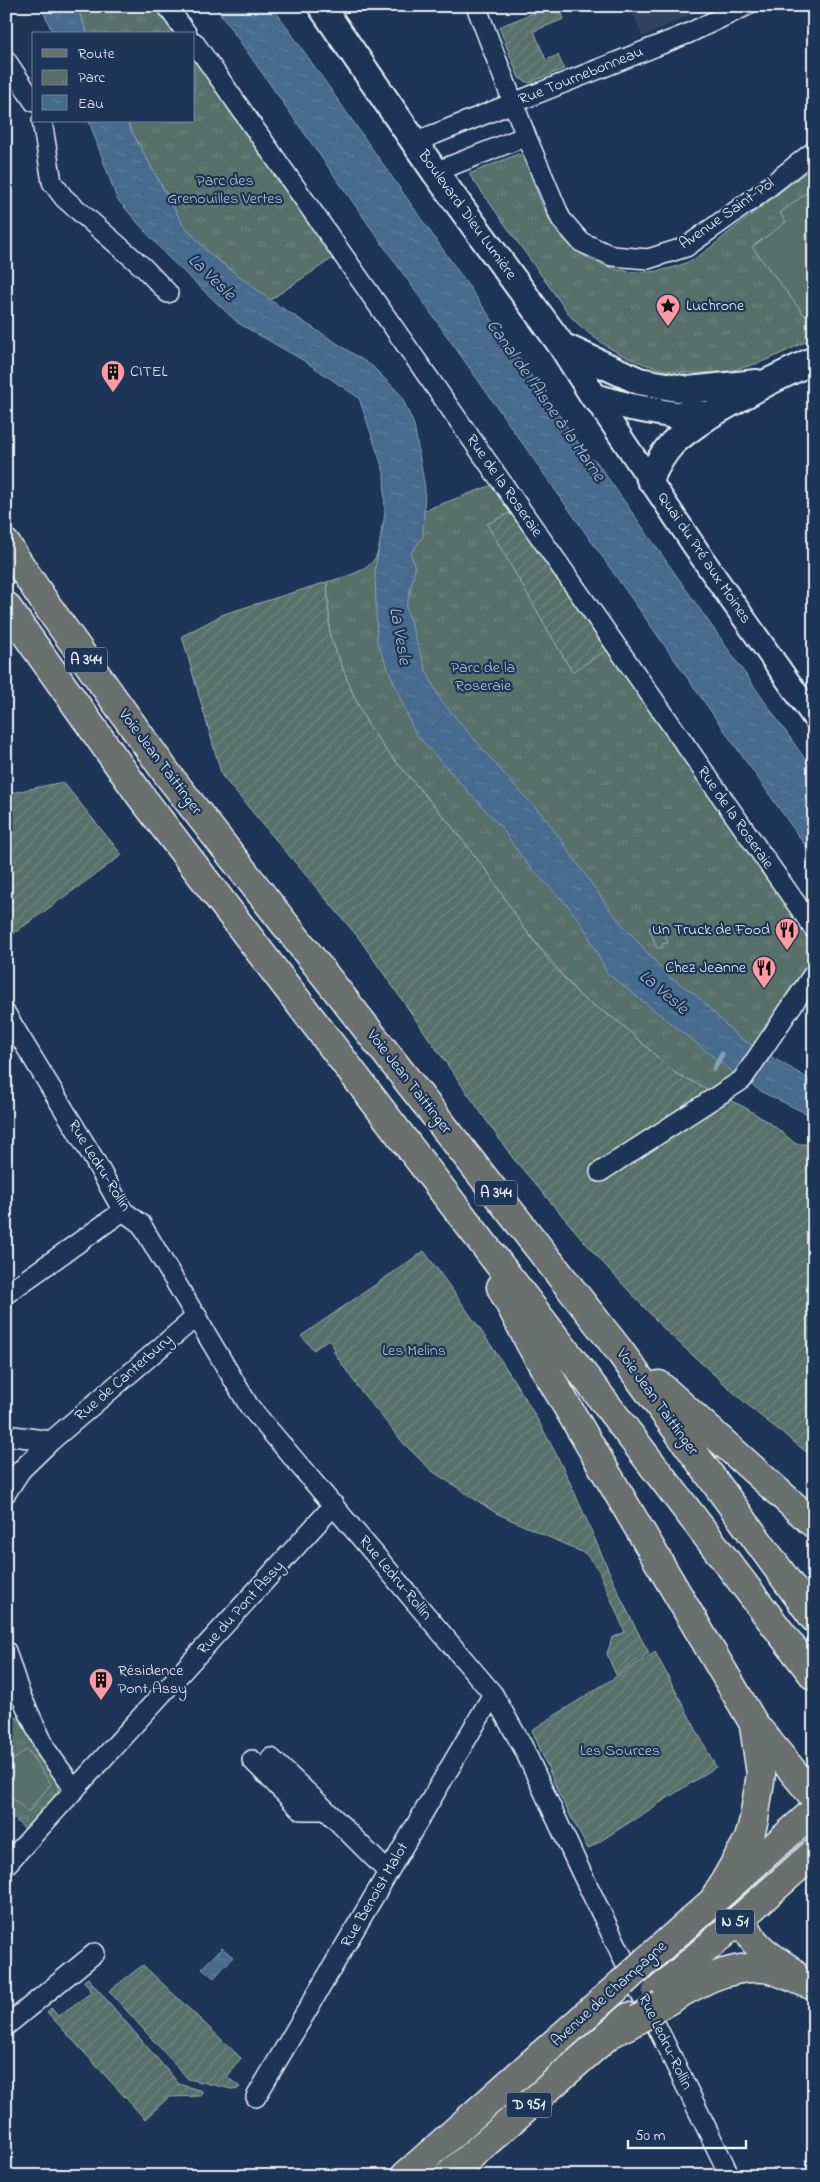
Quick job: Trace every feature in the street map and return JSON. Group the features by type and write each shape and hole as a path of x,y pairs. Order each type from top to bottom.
{"main road":[{"name":"Boulevard Dieu Lumière","path":"321,6 435,172 562,346 594,397"},
{"path":"562,346 639,381 688,390 768,382"},
{"path":"650,479 666,449 676,438 710,415 768,382 814,360"},
{"path":"594,397 674,416 710,415"},
{"name":"Voie Jean Taittinger","path":"6,544 48,607 168,775 618,1349 814,1618"},
{"name":"Voie Jean Taittinger","path":"6,606 140,795 814,1676"},
{"path":"464,1217 531,1345 754,1724 814,1797"},
{"path":"618,1349 814,1524"},
{"path":"714,1900 749,1840 757,1806 762,1774 754,1724"},
{"name":"Avenue de Champagne","path":"405,2176 814,1811"},
{"name":"Avenue de Champagne","path":"448,2176 610,2034 660,1998 742,1917 814,1853"},
{"path":"736,1881 742,1917 748,1934 757,1946 814,1986"},
{"path":"660,1998 710,1976 739,1970 763,1968 814,1986"},
{"path":"390,2176 433,2139 475,2113"}],"street":[{"path":"167,6 186,32"},
{"name":"Boulevard Dieu Lumière","path":"313,6 339,32"},
{"name":"Boulevard Dieu Lumière","path":"327,6 339,32"},
{"name":"Avenue Saint-Pol","path":"476,6 526,136 562,219 581,242 612,256 648,259 686,247 757,196 814,151"},
{"name":"Rue Tournebonneau","path":"415,142 687,34 746,6"},
{"name":"Rue de la Roseraie","path":"195,43 814,929"},
{"path":"6,60 32,99"},
{"path":"42,122 52,182 64,198 144,268 168,294"},
{"path":"435,172 526,136"},
{"name":"Quai du Pré aux Moines","path":"594,397 713,574 814,718"},
{"path":"600,1172 742,1080 814,973"},
{"name":"Rue Ledru-Rollin","path":"6,1014 91,1154 123,1211 140,1224 197,1316 249,1406 493,1694 524,1749 581,1872 730,2176"},
{"path":"6,1294 123,1211"},
{"name":"Rue de Canterbury","path":"6,1493 21,1470 51,1441 197,1316"},
{"path":"6,1435 51,1441"},
{"name":"Rue du Pont Assy","path":"6,1865 334,1506"},
{"path":"6,1651 20,1694 47,1751 74,1790"},
{"name":"Rue Benoist Malot","path":"256,2097 493,1694"},
{"path":"271,1758 388,1872"},
{"path":"252,1760 301,1810 326,1810"},
{"path":"6,2026 95,1953"}],"shaded area":[{"path":"630,6 711,6 642,37"}],"green space":[{"path":"82,6 159,6 177,32 87,32 78,9"},
{"path":"550,6 559,6 564,19 534,31 546,60 558,55 564,69 529,83 519,78 499,27"},
{"name":"Parc des Grenouilles Vertes","path":"195,57 336,256 270,300 210,254 182,223 127,122 195,122"},
{"path":"518,154 524,157 538,195 551,222 569,244 584,256 600,264 618,270 636,272 672,268 696,258 814,166 814,338 758,363 732,370 707,373 657,368 633,360 611,349 571,317 469,174"},
{"path":"813,188 814,309 805,316 752,247 786,222 780,213"},
{"name":"Parc de la Roseraie","path":"498,483 814,946 814,957 787,993 735,1076 712,1093 675,1073 619,1022 581,997 523,927 489,874 449,823 385,749 367,723 353,694 330,636 327,582 356,573 374,560 380,544 382,526"},
{"path":"516,510 610,648 572,672 487,524"},
{"path":"327,582 330,636 353,694 367,723 385,749 449,823 489,874 523,927 551,963 581,997 619,1022 675,1073 746,1108 774,1126 796,1144 806,1144 814,1153 814,1458 752,1409 666,1331 595,1254 512,1157 358,937 222,776 182,636 224,614"},
{"path":"63,782 122,855 6,939 6,794"},
{"path":"661,921 668,943 662,944 663,948 657,948 649,928 655,927 654,924"},
{"name":"Les Melins","path":"424,1251 511,1375 542,1427 568,1479 624,1604 649,1653 616,1675 607,1654 612,1638 625,1632 599,1571 586,1554 496,1513 432,1471 405,1445 360,1390 333,1351 335,1349 328,1339 314,1350 301,1336"},
{"name":"Les Sources","path":"655,1652 716,1767 588,1849 559,1794 532,1730"},
{"path":"11,1714 20,1719 36,1751 59,1786 57,1796 25,1829 6,1812 6,1716"},
{"path":"27,1749 51,1784 28,1812 6,1792 6,1766"},
{"path":"143,1965 241,2058 227,2077 240,2087 236,2090 188,2079 109,1991"},
{"path":"88,1978 179,2084 202,2091 201,2096 169,2097 145,2119 47,2012 51,2008 58,2016 92,1992 84,1981"}],"water":[{"path":"41,6 76,6 87,32 52,32"},
{"name":"Canal de l'Aisne à la Marne","path":"215,6 272,6 589,458 596,461 814,772 814,858"},
{"name":"La Vesle","path":"89,122 127,122 182,223 210,254 270,300 372,366 401,395 414,425 425,488 423,537 411,553 415,569 406,608 426,670 440,699 503,773 547,820 613,914 672,980 695,994 738,1037 814,1082 814,1117 764,1093 743,1080 607,973 585,929 569,907 527,864 500,826 415,733 377,642 375,570 385,513 384,472 359,398 306,362 238,323 167,256 117,199"},
{"path":"222,1948 233,1957 214,1978 202,1968"}],"waterway":[{"path":"714,1069 722,1054"}],"place":[{"name":"Luchrone","path":"668,327"},
{"name":"CITEL","path":"113,393"},
{"name":"Un Truck de Food","path":"787,951"},
{"name":"Chez Jeanne","path":"764,989"},
{"name":"Résidence Pont Assy","path":"101,1701"}]}
